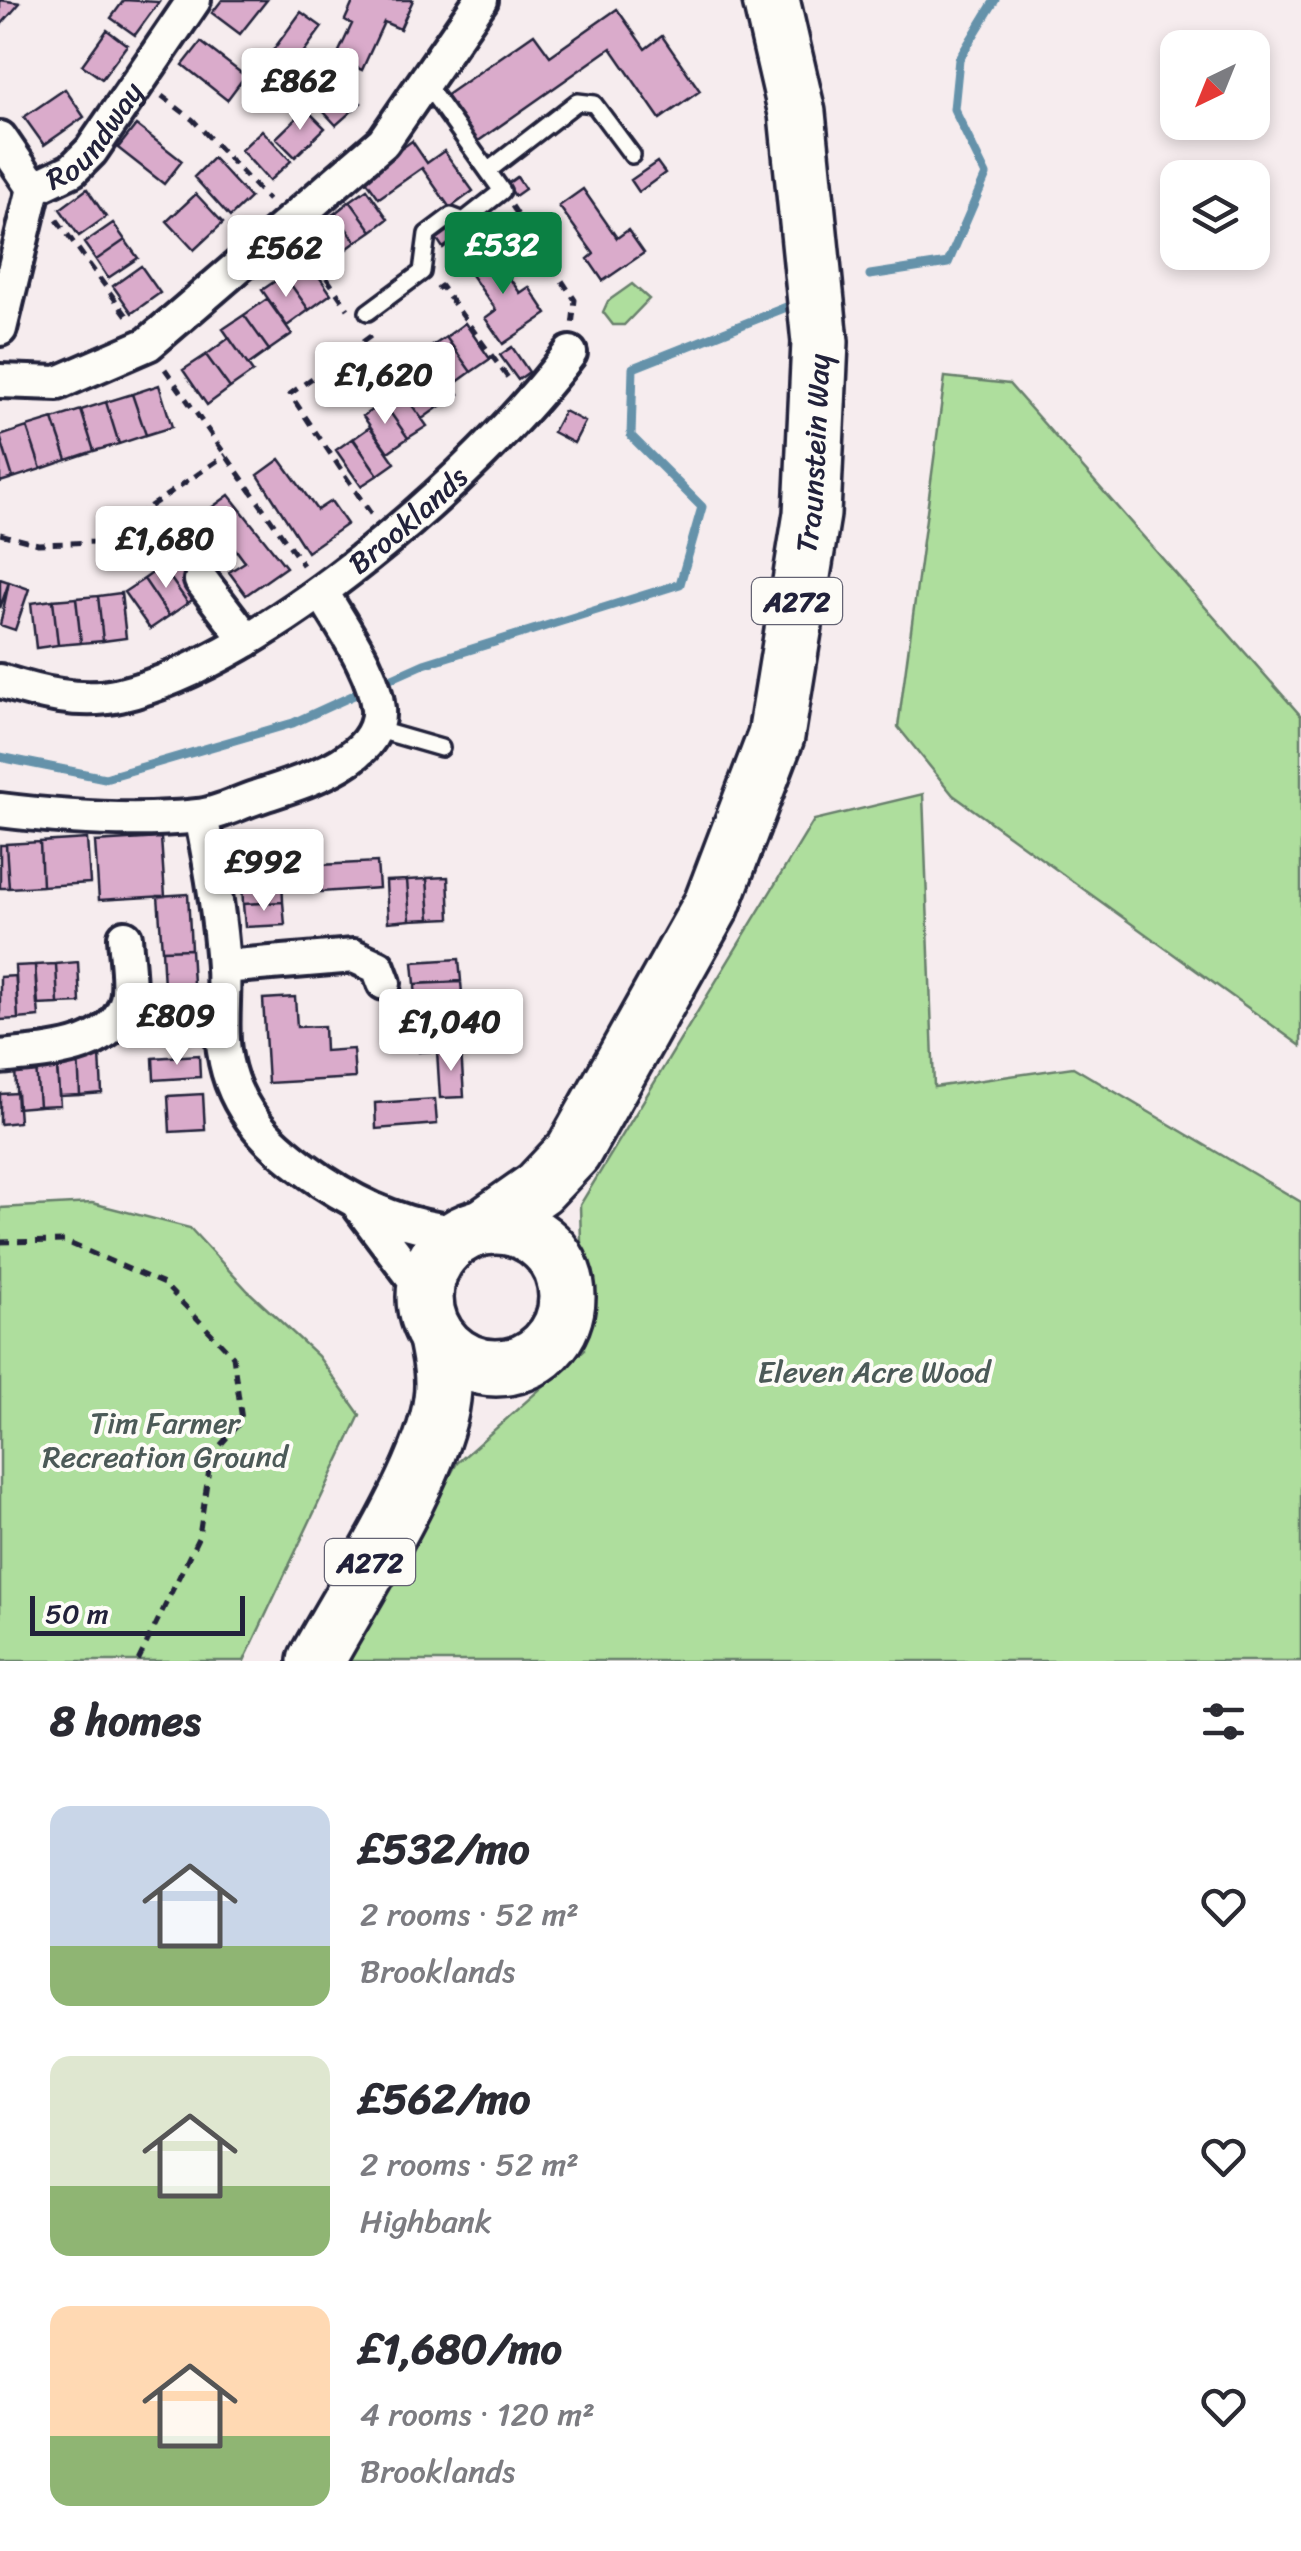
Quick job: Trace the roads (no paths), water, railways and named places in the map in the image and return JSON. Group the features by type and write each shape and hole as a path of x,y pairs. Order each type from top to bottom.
{"highway":[{"name":"Traunstein Way","path":"474,1230 540,1188 573,1152 712,904 776,736 812,514 820,342 797,114 770,2"},
{"name":"Traunstein Way","path":"561,1267 558,1228 573,1152"},
{"path":"508,1226 530,1234 548,1248 561,1267 568,1289 566,1312 551,1342 524,1363 500,1368 476,1366 454,1355 431,1315 430,1268 444,1248 474,1230 508,1226"},
{"name":"A272","path":"316,1661 423,1462 442,1403 444,1374 431,1315"},
{"name":"A272","path":"423,1462 524,1363"}],"street":[{"name":"Roundway","path":"0,329 34,188 72,170 91,150 194,0"},
{"path":"0,381 58,383 148,344 383,142 482,0"},
{"path":"0,138 34,188"},
{"name":"Brooklands","path":"0,681 45,695 118,696 164,681 247,640 322,592 387,538 471,463 570,353"},
{"path":"201,580 247,640"},
{"name":"Brooklands","path":"322,592 360,660 376,718"},
{"path":"0,810 94,818 201,816 326,774 359,750 376,718"},
{"path":"201,816 224,967 224,1051 236,1096 254,1125 284,1155 360,1206 426,1230 474,1230"},
{"path":"0,1057 88,1042 117,1023 128,998 125,937"},
{"path":"224,967 354,944 378,967 384,983"},
{"path":"360,1206 431,1315"}],"lane":[{"path":"368,312 422,272 427,234 450,216 464,222 502,191 423,80"},
{"path":"489,170 578,102 594,104 632,156"},
{"path":"376,718 441,748"}],"waterway":[{"path":"870,275 948,263 986,175 954,109 959,59 995,0"},
{"path":"379,684 424,664 680,584 702,507 631,436 633,368 789,306"},
{"path":"0,757 105,778 293,723 365,690"}],"park label":[{"name":"Eleven Acre Wood","path":"874,1372"},
{"name":"Tim Farmer Recreation Ground","path":"165,1440"}]}
